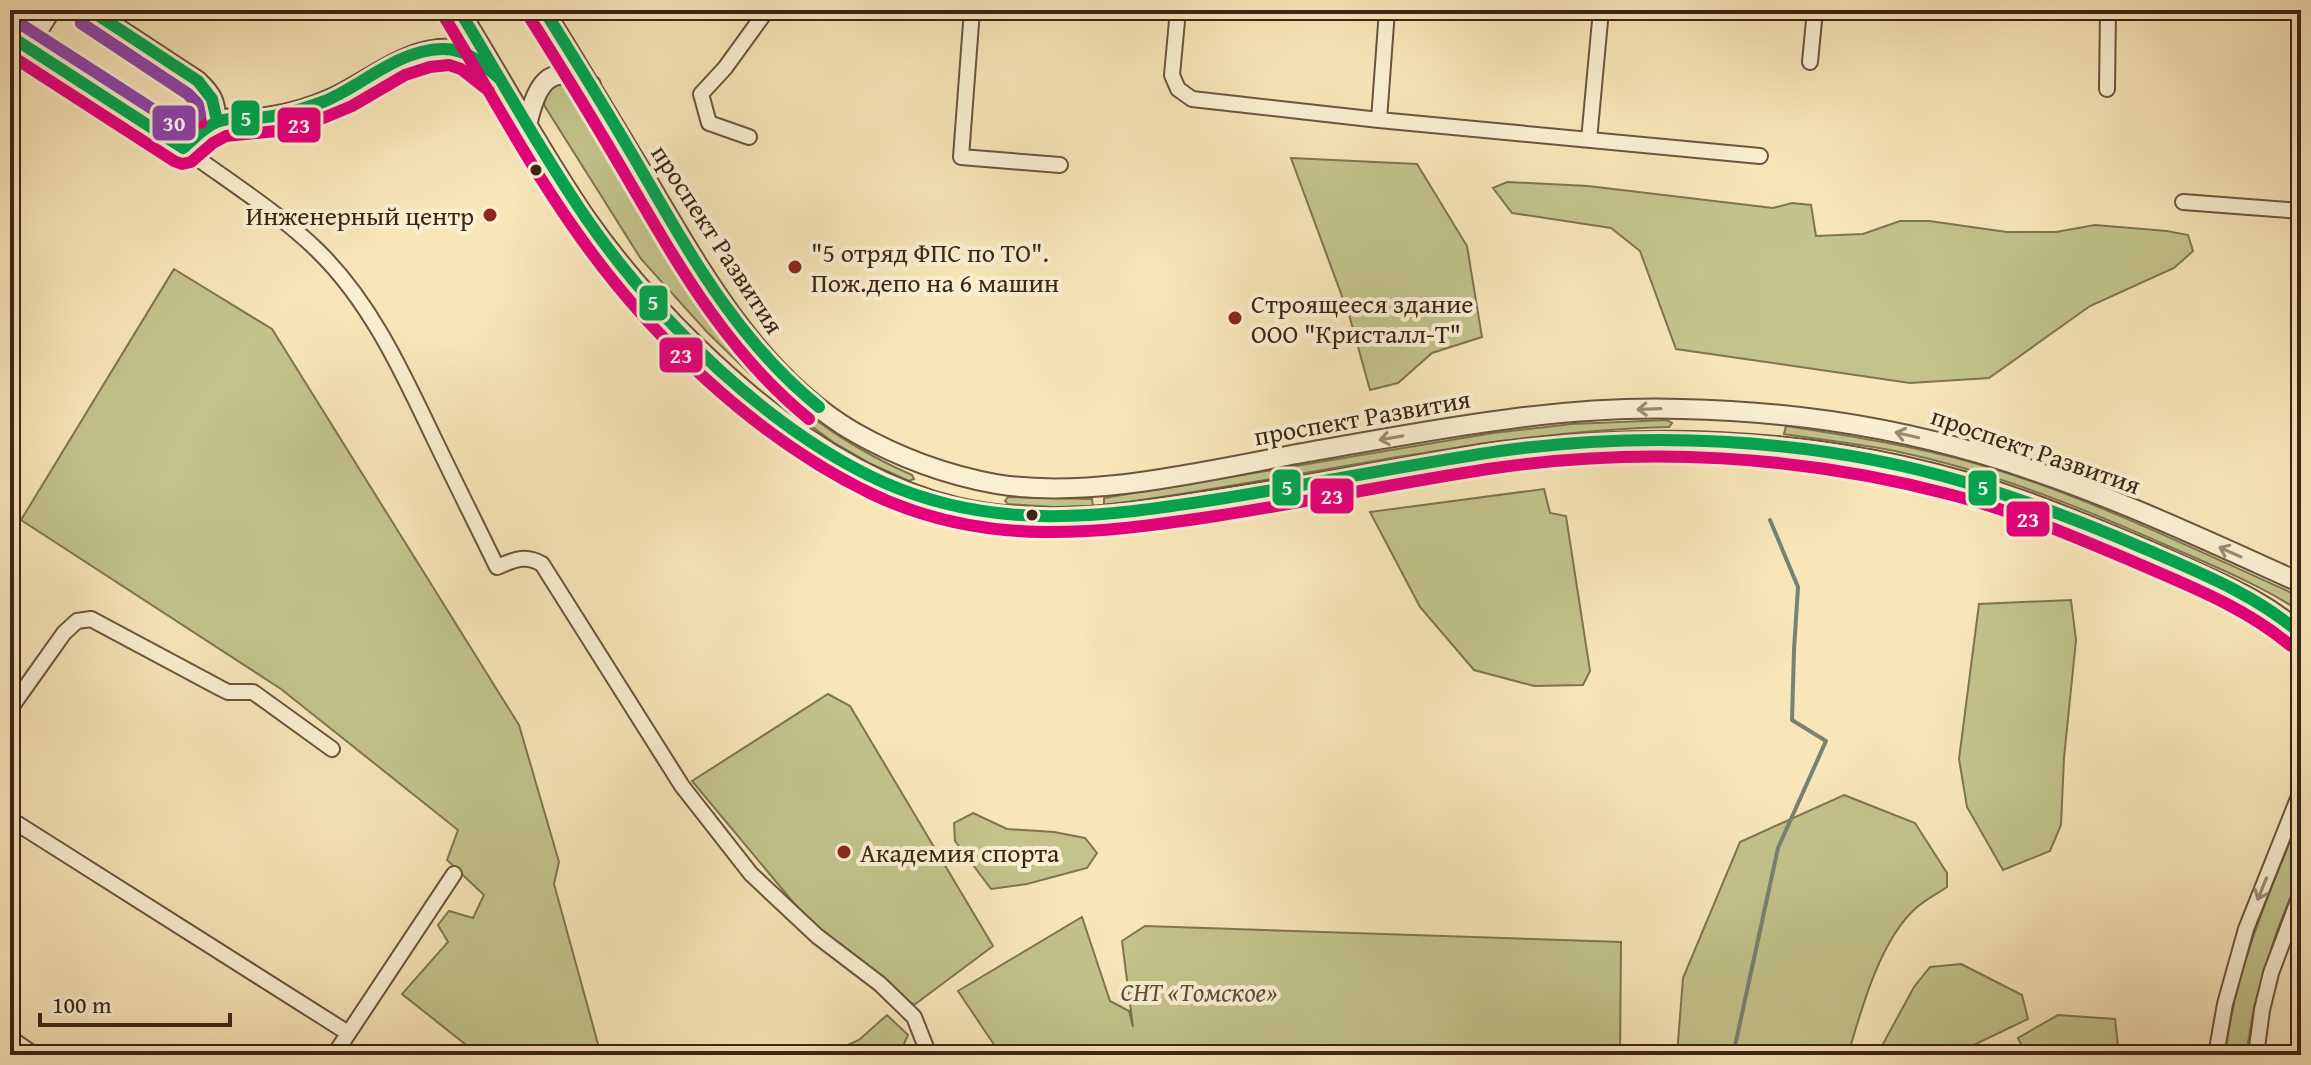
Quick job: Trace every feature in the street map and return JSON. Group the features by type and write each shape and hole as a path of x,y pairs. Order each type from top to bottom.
{"street":[{"path":"28,47 51,10"},
{"path":"90,10 198,81 214,100 217,121"},
{"name":"проспект Развития","path":"459,10 527,126 586,218 626,271 696,346 758,402 823,449 867,474 915,494 996,515 1056,518 1124,514 1495,451 1619,440 1763,444 1872,458 1979,485 2064,515 2254,599 2273,610 2301,634"},
{"name":"проспект Развития","path":"544,10 685,244 766,359 807,398 851,430 925,466 1001,485 1056,488 1124,484 1491,421 1678,408 1765,413 1873,427 1982,454 2077,486 2301,583"},
{"path":"749,137 709,123 701,94 725,68 767,10"},
{"path":"972,10 961,157 1060,165"},
{"path":"1178,10 1172,75 1178,89 1192,99 1760,156"},
{"path":"1379,120 1387,10"},
{"path":"1589,140 1601,10"},
{"path":"1810,62 1815,10"},
{"path":"2107,89 2108,10"},
{"path":"10,36 183,148 296,231 338,273 356,295 395,357 497,567 520,558 532,558 542,564 682,786 751,874 817,936 880,984 914,1017 929,1055"},
{"path":"183,148 217,121 267,117 315,104 403,60 438,49 457,49 470,54 500,79"},
{"path":"527,126 534,97 546,80 576,76 591,85"},
{"path":"2183,202 2301,211"},
{"path":"1678,408 1680,440"},
{"path":"1763,444 1765,413"},
{"path":"915,494 925,466"},
{"path":"996,515 1001,485"},
{"path":"10,709 64,633 77,621 91,619 228,692 253,692 332,749"},
{"path":"2216,1055 2225,1004 2246,929 2301,791"},
{"path":"10,819 348,1033"},
{"path":"334,1055 454,874"},
{"path":"2256,1055 2271,973 2301,893"},
{"path":"10,1038 35,1055"}],"green space":[{"path":"560,83 568,84 578,92 718,321 759,370 829,429 912,475 914,479 909,481 871,464 833,442 795,414 707,332 641,259 544,105 549,92"},
{"path":"1291,158 1417,164 1467,246 1482,337 1432,353 1398,383 1370,390 1350,318"},
{"path":"1507,182 1588,186 1773,208 1792,203 1811,205 1816,236 1863,234 1900,221 1929,221 2007,232 2056,232 2095,225 2188,235 2193,251 2174,268 2090,306 1989,378 1910,383 1676,349 1640,251 1611,228 1512,213 1493,188"},
{"path":"174,269 272,329 519,725 559,862 554,884 601,1055 473,1055 475,1052 402,994 448,942 438,925 449,911 473,918 484,895 447,860 458,830 281,689 21,520"},
{"path":"1667,420 1672,423 1669,427 1527,438 1104,505 1104,498 1493,433 1572,424"},
{"path":"1786,426 1931,452 2020,477 2142,525 2301,597 2301,612 2223,570 2040,493 1935,460 1784,434"},
{"path":"1544,489 1550,513 1566,516 1590,671 1583,685 1534,686 1474,670 1420,607 1370,512"},
{"path":"1008,497 1092,499 1093,506 1008,504 1005,501"},
{"path":"2071,600 2076,640 2064,758 2061,825 2050,851 2003,870 1967,807 1959,759 1979,604"},
{"name":"Академия спорта","path":"828,694 850,706 993,946 914,1005 813,926 692,781"},
{"path":"1844,795 1915,823 1947,873 1947,887 1916,908 1892,938 1873,977 1848,1055 1677,1055 1683,978 1740,842"},
{"path":"973,813 1007,829 1054,832 1085,838 1097,853 1087,868 1027,884 991,889 955,841 954,823"},
{"path":"2301,815 2301,871 2264,971 2246,1055 2225,1055 2245,962"},
{"name":"СНТ «Томское»","path":"1082,917 1110,1001 1129,1011 1133,1027 1122,941 1145,926 1621,942 1620,1055 1001,1055 958,991"},
{"path":"1961,964 2022,995 2028,1019 1953,1055 1877,1055 1914,987 1930,967"},
{"path":"887,1015 908,1035 899,1055 825,1055 859,1040"},
{"path":"2058,1015 2115,1019 2119,1055 2026,1055 2018,1038"}],"waterway":[{"path":"1733,1055 1778,848 1826,741 1792,720 1798,587 1770,520"}],"transit line":[{"name":"5","path":"90,10 198,81 212,99 217,121"},
{"name":"5","path":"459,10 586,218 647,296 682,334 719,370 800,435 885,483 927,498 968,509 1009,514 1092,515 1219,499 1540,446 1662,440 1785,447 1906,467 2032,504 2225,585 2265,607 2301,634"},
{"name":"5","path":"544,10 720,299 765,355 819,407"},
{"name":"23","path":"445,18 523,150 573,227 634,306 669,343 745,413 786,443 828,471 914,511 957,523 999,529 1084,531 1216,516 1454,474 1546,462 1663,457 1780,463 1895,481 2021,516 2215,598 2291,646"},
{"name":"23","path":"530,18 708,309 754,366 809,419"},
{"name":"30","path":"19,23 182,128 200,114 197,103 188,94 81,23"},
{"name":"23","path":"81,23 188,94 198,105 201,123"},
{"name":"5","path":"10,36 183,148 217,122 273,116 311,106 410,55 426,51 459,51 474,58 500,79"},
{"name":"23","path":"10,55 182,164 191,162 226,136 277,131 321,119 352,106 405,75 430,67 449,65 461,69 489,91"}],"place":[{"name":"Инженерный центр","path":"490,215"},
{"name":"\"5 отряд ФПС по ТО\". Пож.депо на 6 машин","path":"795,267"},
{"name":"Строящееся здание ООО \"Кристалл-Т\"","path":"1235,318"},
{"name":"Академия спорта","path":"844,852"}]}
